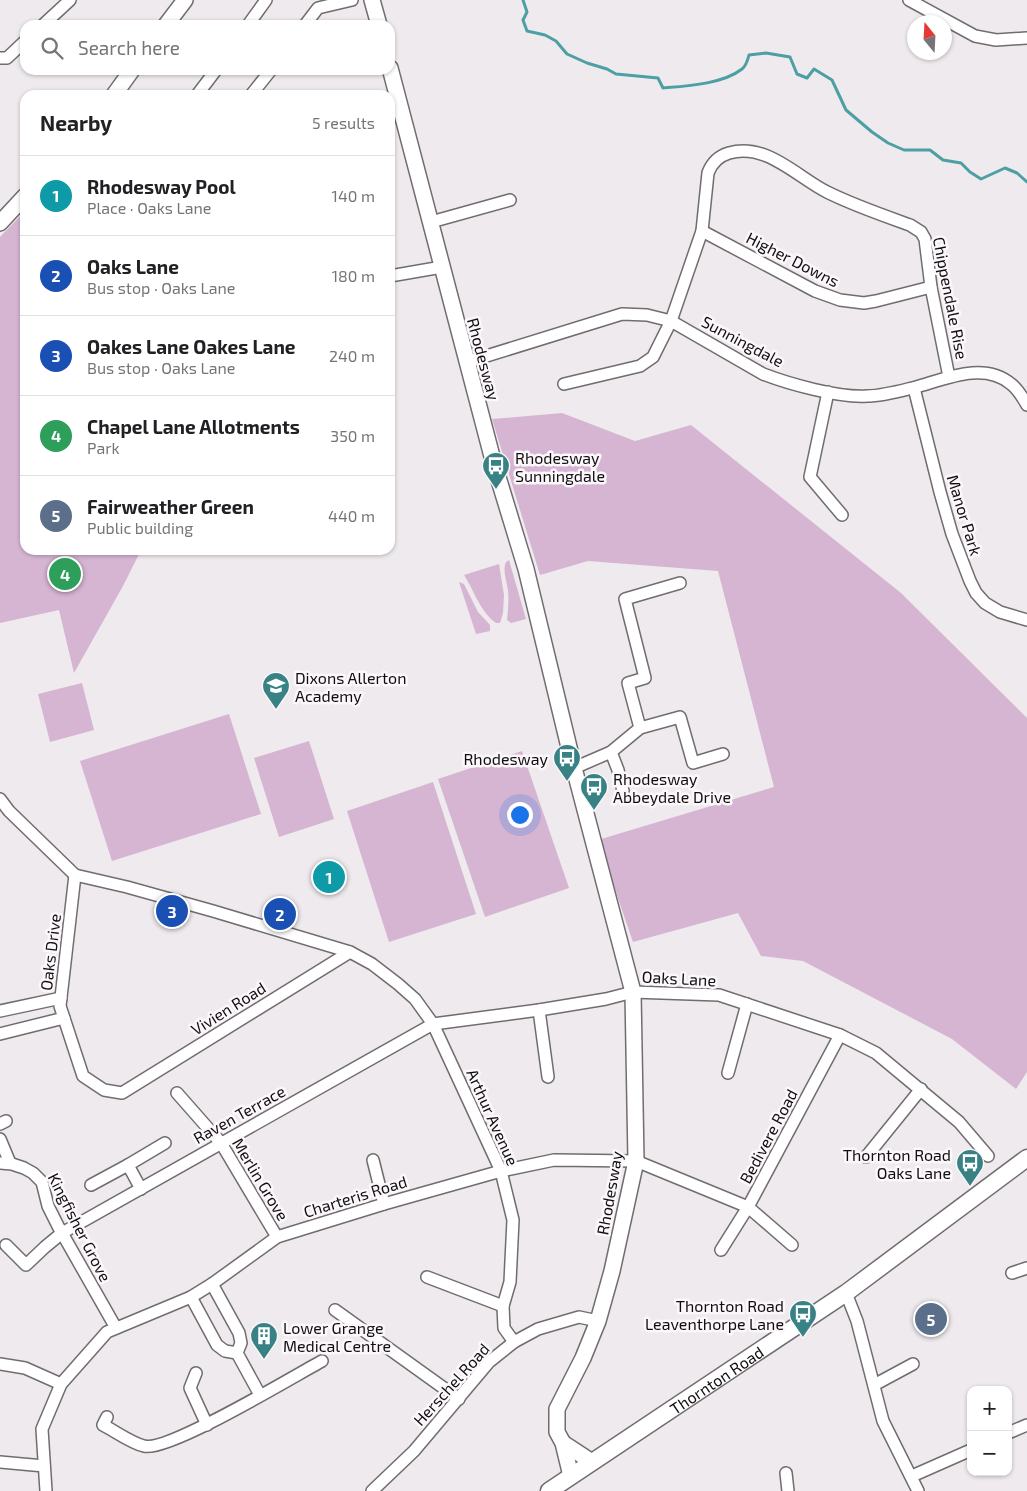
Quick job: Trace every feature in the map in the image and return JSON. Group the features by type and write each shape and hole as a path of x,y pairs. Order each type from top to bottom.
{"main road":[{"name":"Thornton Road","path":"549,1491 846,1292 1027,1158"}],"street":[{"path":"48,20 70,0"},
{"path":"170,20 185,0"},
{"path":"252,20 266,0"},
{"path":"309,20 318,8 352,0"},
{"path":"372,0 378,20"},
{"path":"909,0 975,36 996,40 1027,38"},
{"path":"0,58 7,58 20,46"},
{"path":"118,90 128,75"},
{"path":"201,90 212,75"},
{"path":"255,90 267,75"},
{"name":"Rhodesway","path":"392,75 494,464 522,556 574,768 633,992 636,1161 612,1271 598,1321 583,1358 557,1409 557,1432 563,1443 571,1476"},
{"name":"Chippendale Rise","path":"564,384 640,366 653,357 671,321 702,231 710,166 718,159 733,152 756,152 766,155 826,192 910,225 922,232 949,377"},
{"path":"431,222 510,200"},
{"path":"0,223 20,201"},
{"name":"Higher Downs","path":"702,231 815,291 840,300 858,303 876,301 931,287"},
{"path":"395,275 442,268"},
{"name":"Sunningdale","path":"467,362 622,314 647,315 671,321 763,374 778,380 828,392 850,396 879,395 914,388 970,372 985,373 1011,383 1027,405"},
{"name":"Manor Park","path":"914,388 940,492 970,582 976,593 985,603 1000,612 1027,620"},
{"path":"828,392 810,477 842,514"},
{"path":"640,728 628,683 645,678 625,599 680,583"},
{"path":"574,768 612,752 640,728 680,717 693,763 723,754"},
{"path":"612,752 623,791"},
{"path":"0,800 75,875 127,887 213,911 350,952 372,964 398,984 415,999 433,1024"},
{"name":"Oaks Drive","path":"75,875 60,1006 84,1076 104,1090 122,1092"},
{"name":"Vivien Road","path":"122,1092 350,952"},
{"name":"Oaks Lane","path":"433,1024 539,1010 606,999 633,992 719,995 840,1035 876,1052 959,1122 988,1156"},
{"path":"0,1011 61,998"},
{"path":"728,1073 747,1004"},
{"path":"539,1010 548,1076"},
{"path":"0,1034 64,1018"},
{"name":"Raven Terrace","path":"6,1244 26,1265 62,1233 433,1024"},
{"name":"Arthur Avenue","path":"433,1024 501,1171 513,1220 510,1282 503,1306 504,1328 514,1342"},
{"name":"Bedivere Road","path":"720,1250 748,1208 840,1035"},
{"path":"866,1157 921,1089"},
{"name":"Merlin Grove","path":"177,1093 221,1143 277,1237"},
{"path":"0,1138 5,1163"},
{"path":"91,1185 165,1144"},
{"path":"373,1160 384,1204"},
{"name":"Charteris Road","path":"46,1491 42,1429 61,1384 108,1332 191,1297 277,1237 501,1171 554,1160 636,1161 748,1208 792,1245"},
{"name":"Kingfisher Grove","path":"5,1163 33,1173 42,1182 48,1206 116,1328"},
{"path":"128,1165 141,1190"},
{"path":"1012,1274 1027,1268"},
{"path":"427,1277 503,1306"},
{"path":"212,1284 239,1333 240,1343 237,1353 260,1395"},
{"path":"846,1292 857,1320 883,1422 918,1491"},
{"path":"191,1297 217,1345 226,1351 237,1353"},
{"path":"335,1310 459,1399"},
{"name":"Herschel Road","path":"372,1491 414,1451 489,1362 514,1342 538,1329 579,1317 598,1321"},
{"path":"107,1417 103,1425 145,1447 162,1444 207,1425 322,1361"},
{"path":"0,1364 24,1368 61,1384"},
{"path":"874,1385 913,1364"},
{"path":"196,1373 190,1388 207,1425"},
{"path":"1012,1432 1027,1425"},
{"path":"563,1443 592,1462"},
{"path":"912,1476 967,1452"},
{"path":"0,1462 44,1466"},
{"path":"786,1474 788,1491"}],"shaded area":[{"path":"20,216 20,555 138,555 74,673 59,610 0,623 0,237"},
{"path":"562,413 635,441 691,425 901,593 1027,718 1027,1072 1016,1089 952,1039 803,961 761,956 738,913 633,942 598,840 774,787 718,571 588,561 540,575 492,419"},
{"path":"509,560 526,619 511,623 507,620 508,594 504,569 506,562"},
{"path":"499,564 504,595 503,613 500,623 496,623 481,607 464,575"},
{"path":"459,582 464,584 478,612 490,625 490,631 476,634"},
{"path":"82,683 94,730 50,742 38,694"},
{"path":"229,714 261,814 112,861 80,761"},
{"path":"309,741 334,819 279,837 254,758"},
{"path":"522,751 569,888 485,917 438,779"},
{"path":"433,782 476,914 389,942 347,811"}],"waterway":[{"path":"523,0 527,12 523,20 527,31 545,35 556,41 567,54 616,74 658,78 663,88 704,83 725,78 743,68 749,55 766,53 790,57 797,74 807,78 814,69 832,80 846,110 888,143 904,150 930,150 943,160 961,163 981,179 1005,168 1017,173 1027,182"}],"place":[{"name":"Rhodesway Sunningdale","path":"496,490"},
{"name":"Chapel Lane Allotments","path":"65,574"},
{"name":"Dixons Allerton Academy","path":"276,710"},
{"name":"Rhodesway","path":"567,782"},
{"name":"Rhodesway Abbeydale Drive","path":"594,811"},
{"name":"Rhodesway Pool","path":"329,877"},
{"name":"Oakes Lane Oakes Lane","path":"172,911"},
{"name":"Oaks Lane","path":"280,914"},
{"name":"Thornton Road Oaks Lane","path":"970,1187"},
{"name":"Fairweather Green","path":"931,1319"},
{"name":"Thornton Road Leaventhorpe Lane","path":"803,1338"},
{"name":"Lower Grange Medical Centre","path":"264,1360"}]}
